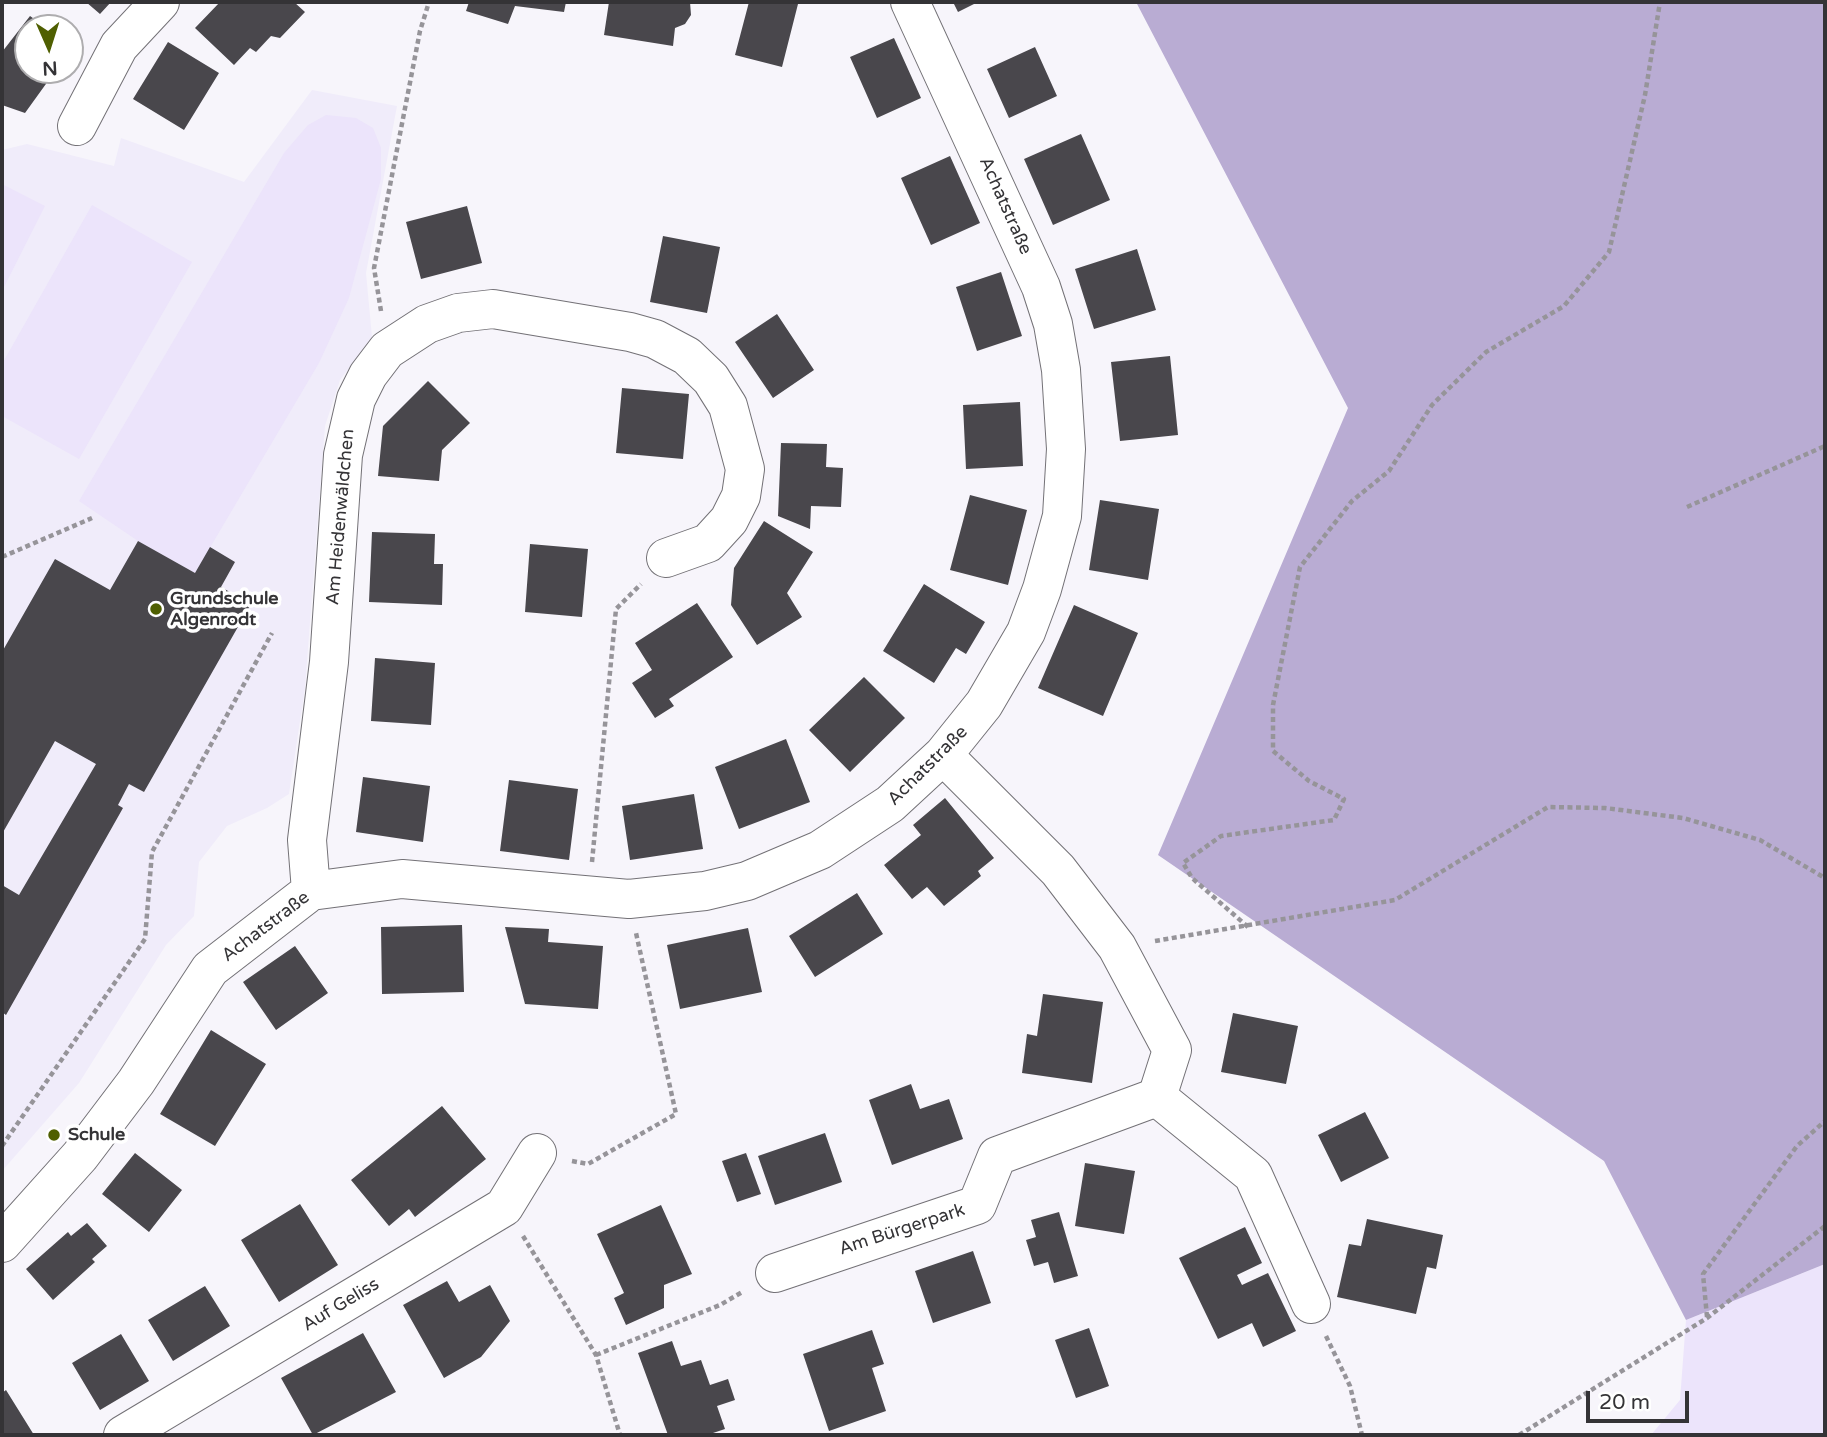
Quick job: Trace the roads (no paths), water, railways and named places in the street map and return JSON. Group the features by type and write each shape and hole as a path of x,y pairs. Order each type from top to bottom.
{"street":[{"path":"77,126 119,46 160,2"},
{"name":"Achatstraße","path":"2,1243 72,1165 120,1103 210,969 311,891 402,879 589,898 629,899 705,891 787,866 858,828 917,781 943,755 984,704 1026,632 1042,589 1062,516 1065,486 1065,414 1053,324 1041,287 910,2"},
{"name":"Am Heidenwäldchen","path":"311,891 307,840 329,662 343,455 356,399 368,375 387,350 427,324 458,313 493,309 630,332 655,339 687,356 710,379 728,406 745,469 741,495 729,520 708,542 666,558"},
{"path":"943,755 1058,870 1117,947 1172,1050 1157,1097 1253,1175 1311,1304"},
{"name":"Am Bürgerpark","path":"775,1273 977,1205 997,1156 1157,1097"},
{"name":"Auf Geliss","path":"123,1435 504,1207 537,1153"}],"place":[{"name":"Grundschule Algenrodt","path":"156,609"},
{"name":"Schule","path":"54,1135"}]}
